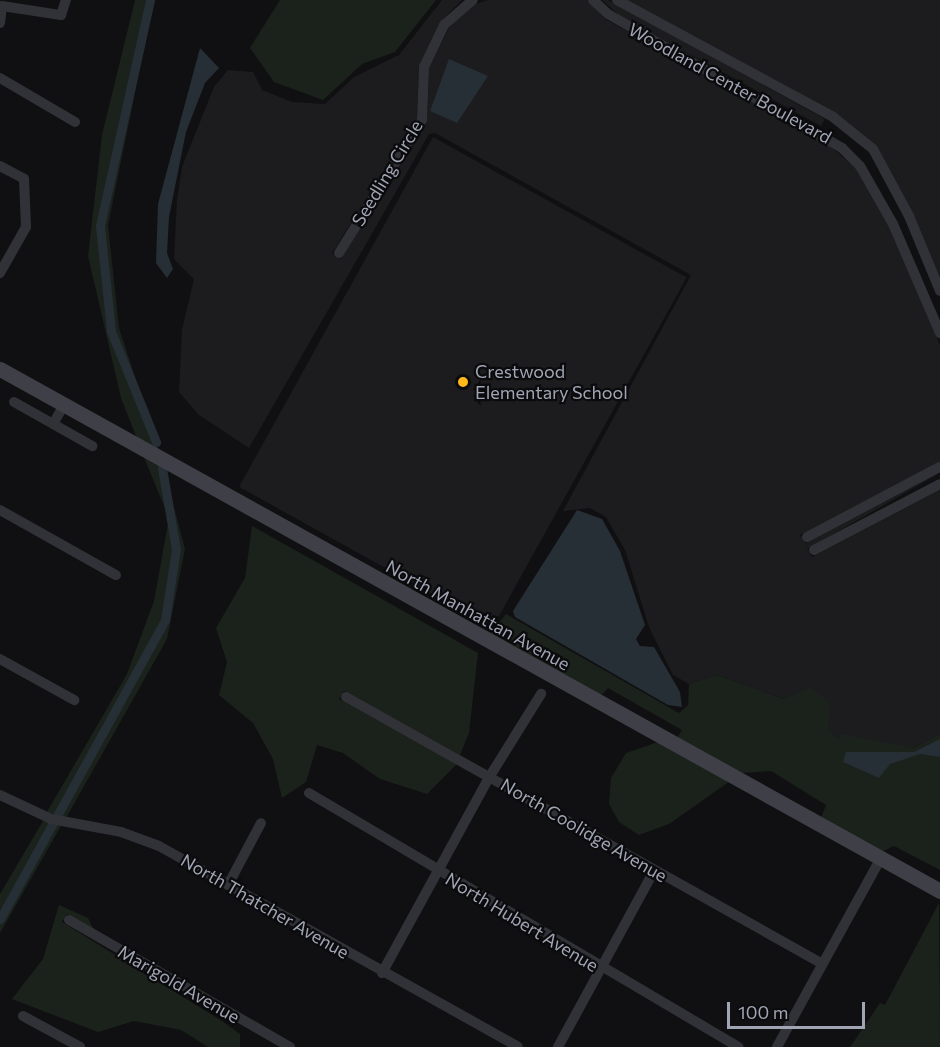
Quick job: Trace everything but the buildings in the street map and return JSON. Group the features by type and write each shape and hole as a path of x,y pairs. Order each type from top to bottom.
{"street":[{"path":"0,23 2,6 61,15 66,0"},
{"name":"Seedling Circle","path":"339,253 422,120 424,67 444,24 473,0"},
{"name":"Woodland Center Boulevard","path":"593,0 608,14 823,133 860,166 893,224 940,333"},
{"name":"Woodland Center Boulevard","path":"617,0 833,117 873,149 940,291"},
{"path":"0,78 75,122"},
{"path":"823,133 833,117"},
{"path":"0,166 24,179 26,226 0,273"},
{"path":"913,274 930,266"},
{"name":"North Manhattan Avenue","path":"0,369 940,891"},
{"path":"14,402 92,446"},
{"path":"53,424 64,405"},
{"path":"807,537 940,467"},
{"path":"814,550 940,484"},
{"path":"0,510 116,575"},
{"path":"0,658 74,700"},
{"path":"382,973 440,872 489,776 541,694"},
{"name":"North Coolidge Avenue","path":"346,698 821,963"},
{"name":"North Hubert Avenue","path":"309,793 603,971 738,1047"},
{"name":"North Thatcher Avenue","path":"0,795 51,819 121,832 159,846 382,973 518,1047"},
{"path":"228,885 261,823"},
{"path":"777,1047 821,963 881,858"},
{"path":"558,1047 603,971 654,871"},
{"name":"Marigold Avenue","path":"69,921 290,1047"},
{"path":"23,1017 80,1047"}],"shaded area":[{"path":"135,0 154,0 108,225 119,328 160,453 138,441 121,398 88,256 102,135"},
{"path":"280,0 436,0 395,52 362,64 323,100 274,82 250,48"},
{"path":"442,0 462,0 441,21 419,66 417,118 332,253 341,259 427,123 429,68 449,28 470,6 488,0 587,0 605,19 820,137 856,169 889,226 940,345 940,462 800,535 806,543 940,473 807,549 812,557 940,490 940,735 912,748 843,743 784,699 717,675 689,684 673,675 649,627 625,550 606,517 590,508 563,511 691,275 435,133 429,134 249,448 199,415 179,392 182,330 194,279 174,259 177,200 182,167 214,87 228,70 253,72 262,90 292,102 325,104 354,77 399,55"},
{"path":"602,0 608,0 825,119 821,126 620,16"},
{"path":"627,0 940,0 940,278 878,148"},
{"path":"200,48 219,68 205,83 186,132 169,217 167,253 173,269 167,278 156,263 158,204"},
{"path":"449,59 488,76 457,123 430,111"},
{"name":"Crestwood Elementary School","path":"433,137 687,278 493,627 239,487"},
{"path":"143,455 163,466 185,549 167,639 66,818 47,812 127,674 154,601 169,518"},
{"path":"577,510 602,519 620,551 645,625 636,639 640,646 654,647 680,692 682,707 668,705 515,617 513,611"},
{"path":"252,526 478,653 469,733 460,755 344,691 339,699 457,764 427,794 380,779 343,753 317,745 306,782 282,798 273,759 253,723 219,695 227,662 216,628 245,578"},
{"path":"506,614 679,713 688,705 689,684 717,675 784,699 810,688 830,702 828,729 838,739 841,734 913,748 940,734 940,870 894,846 881,852 821,818 826,805 771,771 742,773 677,738 682,730 608,688 599,698 488,636"},
{"path":"940,739 940,757 920,754 890,764 879,778 843,762 846,752 914,752"},
{"path":"661,741 733,779 669,824 639,835 619,822 609,804 611,778 626,753"},
{"path":"43,821 61,826 0,933 0,894"},
{"path":"939,903 940,1047 850,1047 880,1003 885,1005"},
{"path":"59,905 88,918 94,930 67,914 62,922 222,1021 240,1034 240,1047 208,1047 181,1030 134,1021 98,1032 12,999 43,959"}],"waterway":[{"path":"150,0 100,226 111,331 156,442"},
{"path":"0,919 165,620 176,549 162,468"}],"place":[{"name":"Crestwood Elementary School","path":"463,382"}]}
